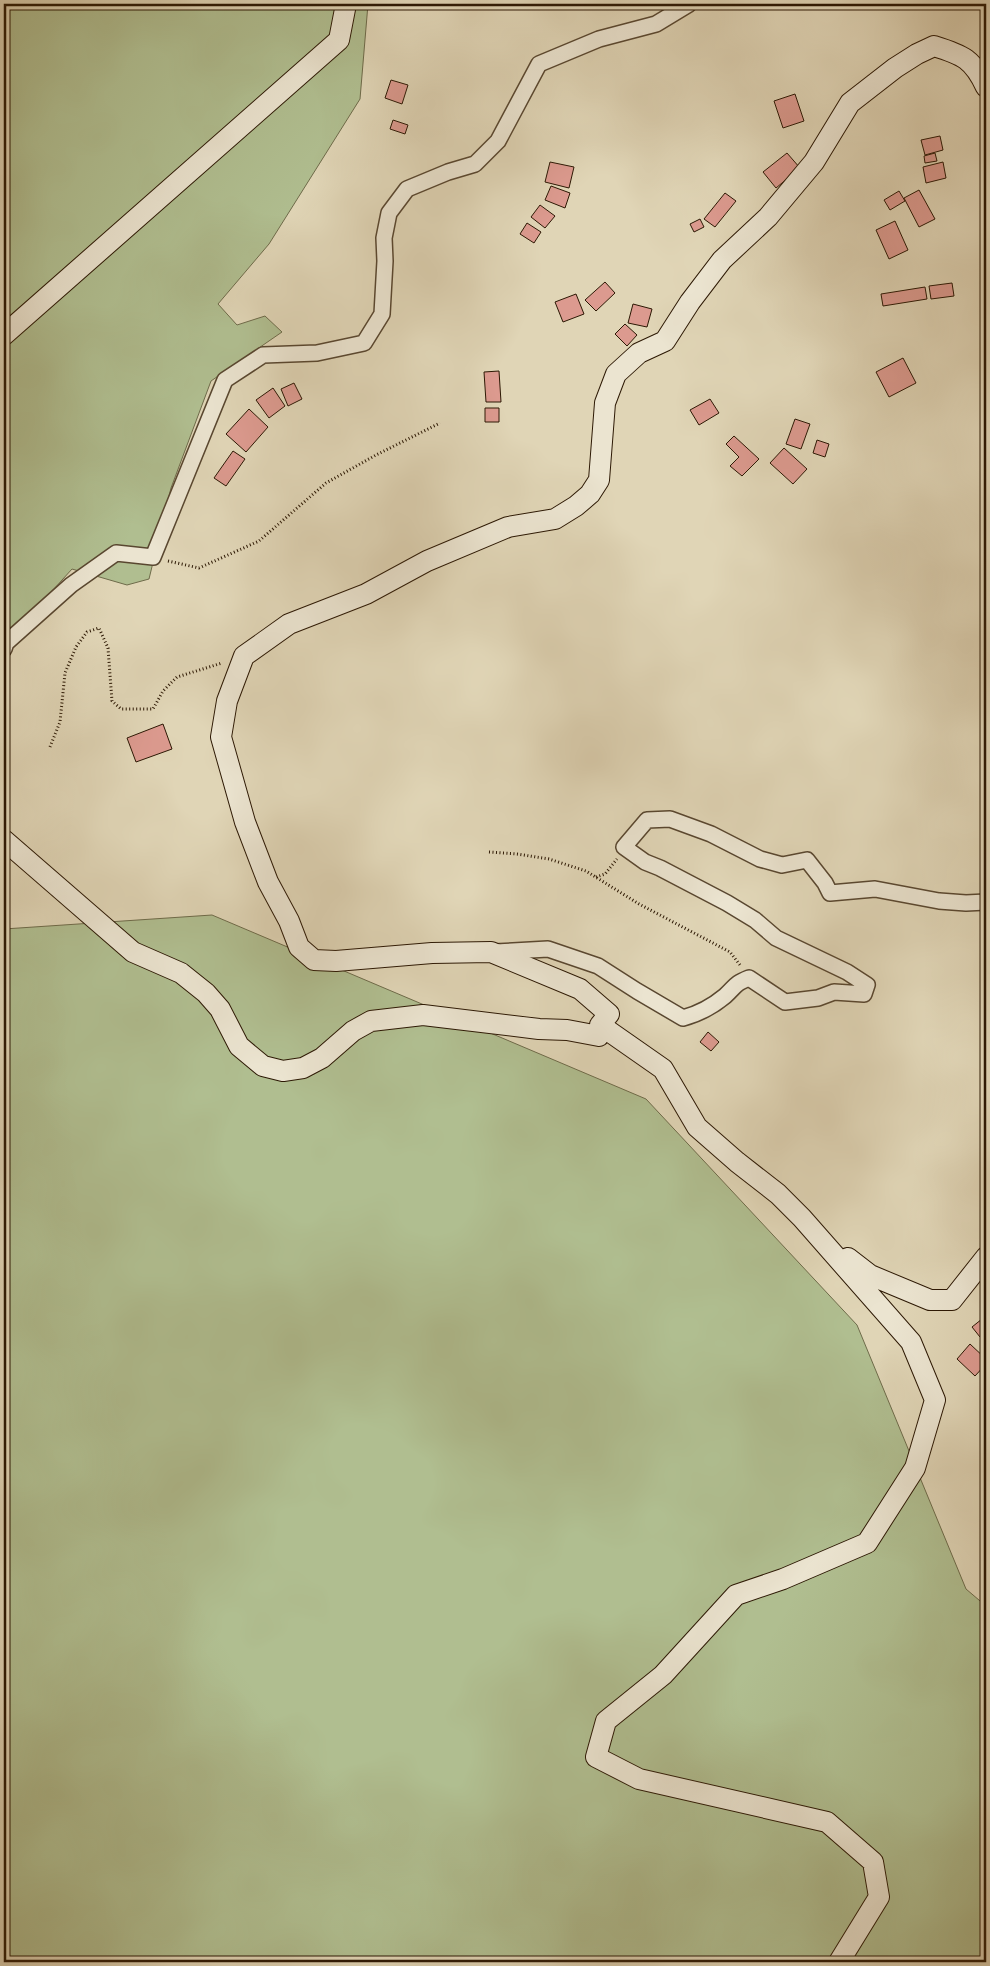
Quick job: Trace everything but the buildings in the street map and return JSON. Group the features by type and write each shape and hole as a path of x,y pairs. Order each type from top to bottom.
{"main road":[{"path":"4,335 339,40 346,4"},
{"path":"4,840 134,952 181,973 206,993 220,1009 239,1046 263,1066 283,1071 304,1068 322,1058 353,1031 371,1021 423,1015 539,1029 568,1030 599,1036 600,1025 609,1014 580,989 491,952 432,953 336,961 314,960 299,947 289,921 268,882 245,822 221,737 227,700 244,656 289,624 366,594 426,561 508,527 556,519 576,506 590,494 599,480 605,403 616,374 639,353 665,341 690,302 722,260 768,217 814,162 850,103 895,68 934,46 961,55 978,70 986,87"},
{"path":"600,1025 663,1069 697,1127 778,1194 802,1218 911,1342 936,1400 915,1468 867,1543 783,1579 736,1594 663,1675 606,1721 596,1757 640,1778 827,1822 873,1862 879,1897 839,1962"},
{"path":"812,1231 870,1275 930,1300 952,1300 986,1257"}],"street":[{"path":"4,649 6,643 71,585 116,553 153,557 225,380 263,355 317,353 364,343 382,314 385,261 384,238 388,212 407,189 448,172 475,164 498,141 539,64 599,39 656,24 689,4"},
{"path":"491,952 548,949 598,966 684,1018 698,1014 724,996 736,984 749,978 785,1002 818,998 834,992 864,994 867,985 847,972 776,938 755,920 728,903 645,862 624,848 647,820 670,819 711,834 768,861 782,865 807,860 825,883 830,893 874,889 939,901 986,902"}],"path":[{"path":"153,557 199,568 259,541 326,483 440,423"},
{"path":"50,747 60,722 65,673 76,647 87,632 100,628 108,648 112,701 121,709 153,709 163,691 177,677 244,656"},
{"path":"596,877 605,874 624,848"},
{"path":"489,852 549,859 586,871 640,904 730,952 749,978"}],"green space":[{"path":"4,4 368,4 360,99 269,244 218,304 237,325 265,316 282,332 211,381 171,488 149,579 127,585 72,569 4,644"},
{"path":"212,915 646,1099 857,1325 966,1589 986,1606 986,1962 4,1962 4,929"}]}
